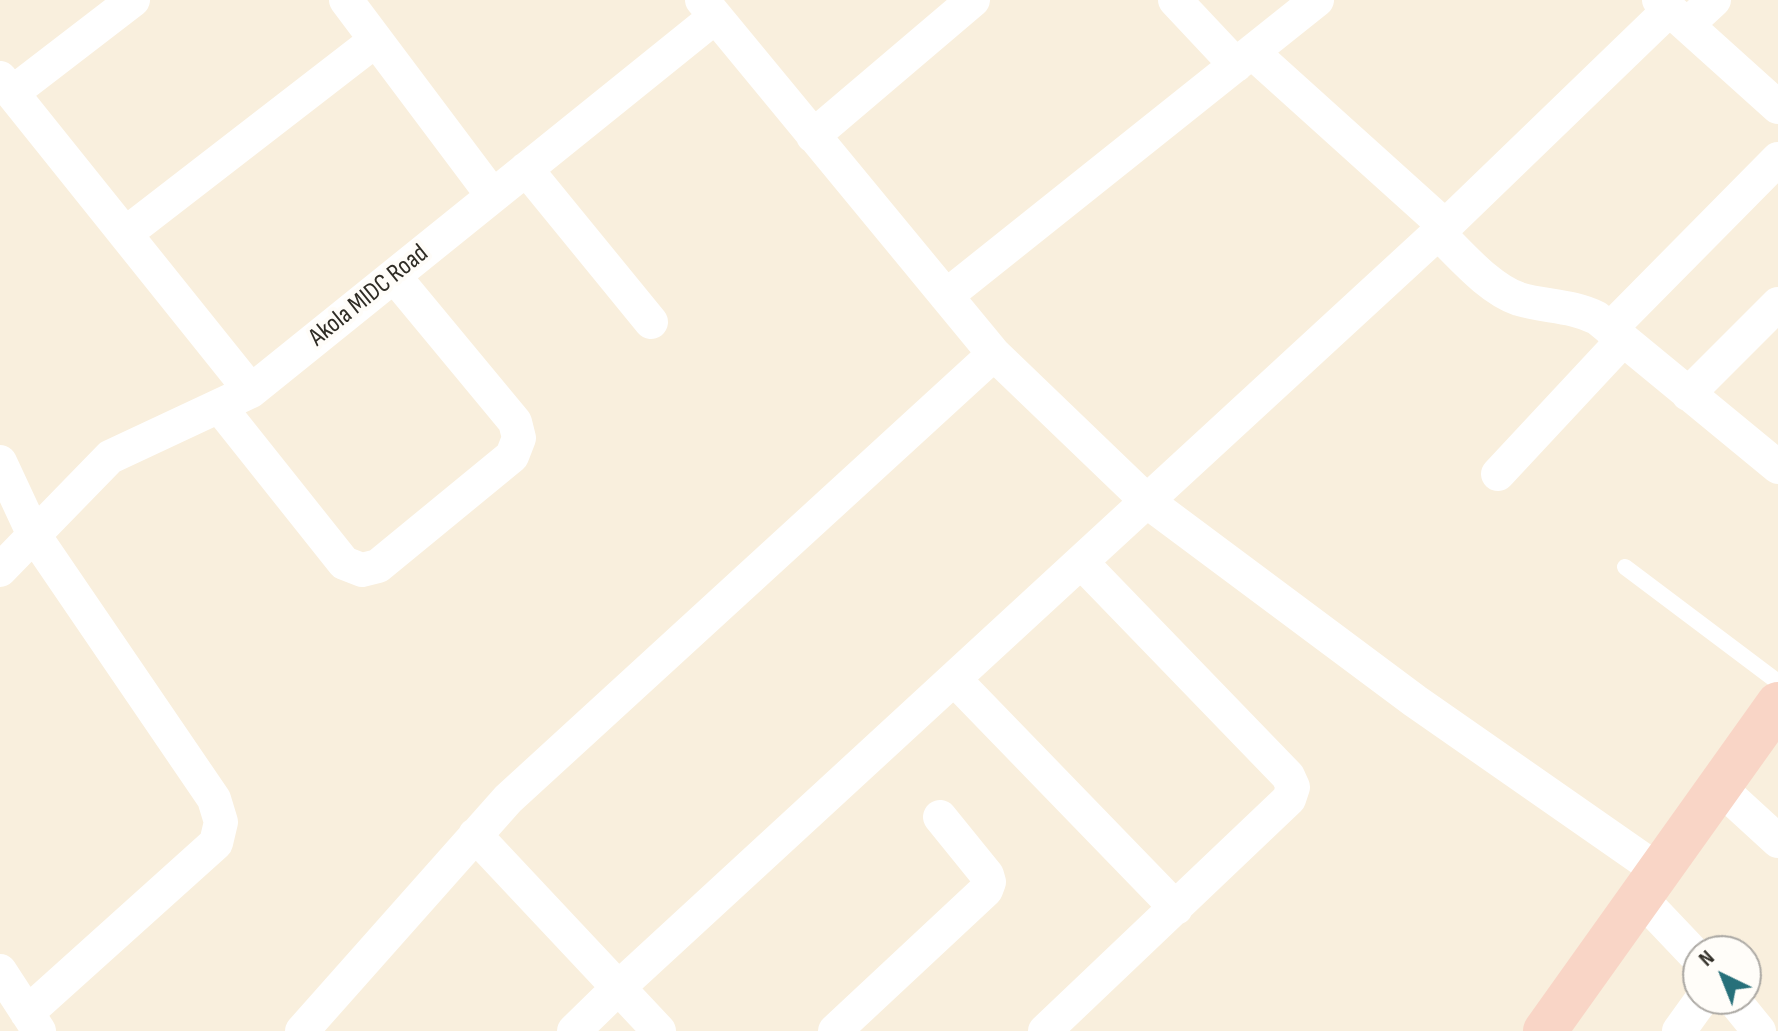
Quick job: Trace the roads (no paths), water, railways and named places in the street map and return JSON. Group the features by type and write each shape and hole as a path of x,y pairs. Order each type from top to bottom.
{"main road":[{"path":"1545,1031 1778,704"}],"street":[{"path":"133,0 6,85 251,391"},
{"path":"346,0 493,196"},
{"path":"813,136 973,0"},
{"path":"1175,0 1441,230 1492,285 1521,300 1581,310 1597,318 1778,467"},
{"path":"946,296 1317,0"},
{"path":"574,1031 1148,502 1672,12 1714,0"},
{"path":"708,8 994,354 1148,502 1415,701 1650,884 1683,935"},
{"name":"Akola MIDC Road","path":"0,570 110,457 251,391 526,169 708,8"},
{"path":"1672,12 1778,107"},
{"path":"125,234 376,40"},
{"path":"1498,474 1616,335 1778,159"},
{"path":"526,169 651,322"},
{"path":"219,406 344,563 362,570 378,566 512,456 519,438 515,422 394,276"},
{"path":"1688,394 1778,304"},
{"path":"318,1025 475,835 520,789 994,354"},
{"path":"0,462 34,535 214,799 221,822 216,843 33,1022 3,982"},
{"path":"1045,1031 1289,799 1293,787 1288,776 1082,563"},
{"path":"955,680 1176,908"},
{"path":"1719,787 1778,841"},
{"path":"835,1031 986,890 989,882 987,875 940,817"},
{"path":"475,835 659,1031"},
{"path":"1746,1015 1759,1031"}],"lane":[{"path":"1625,567 1778,682"}]}
